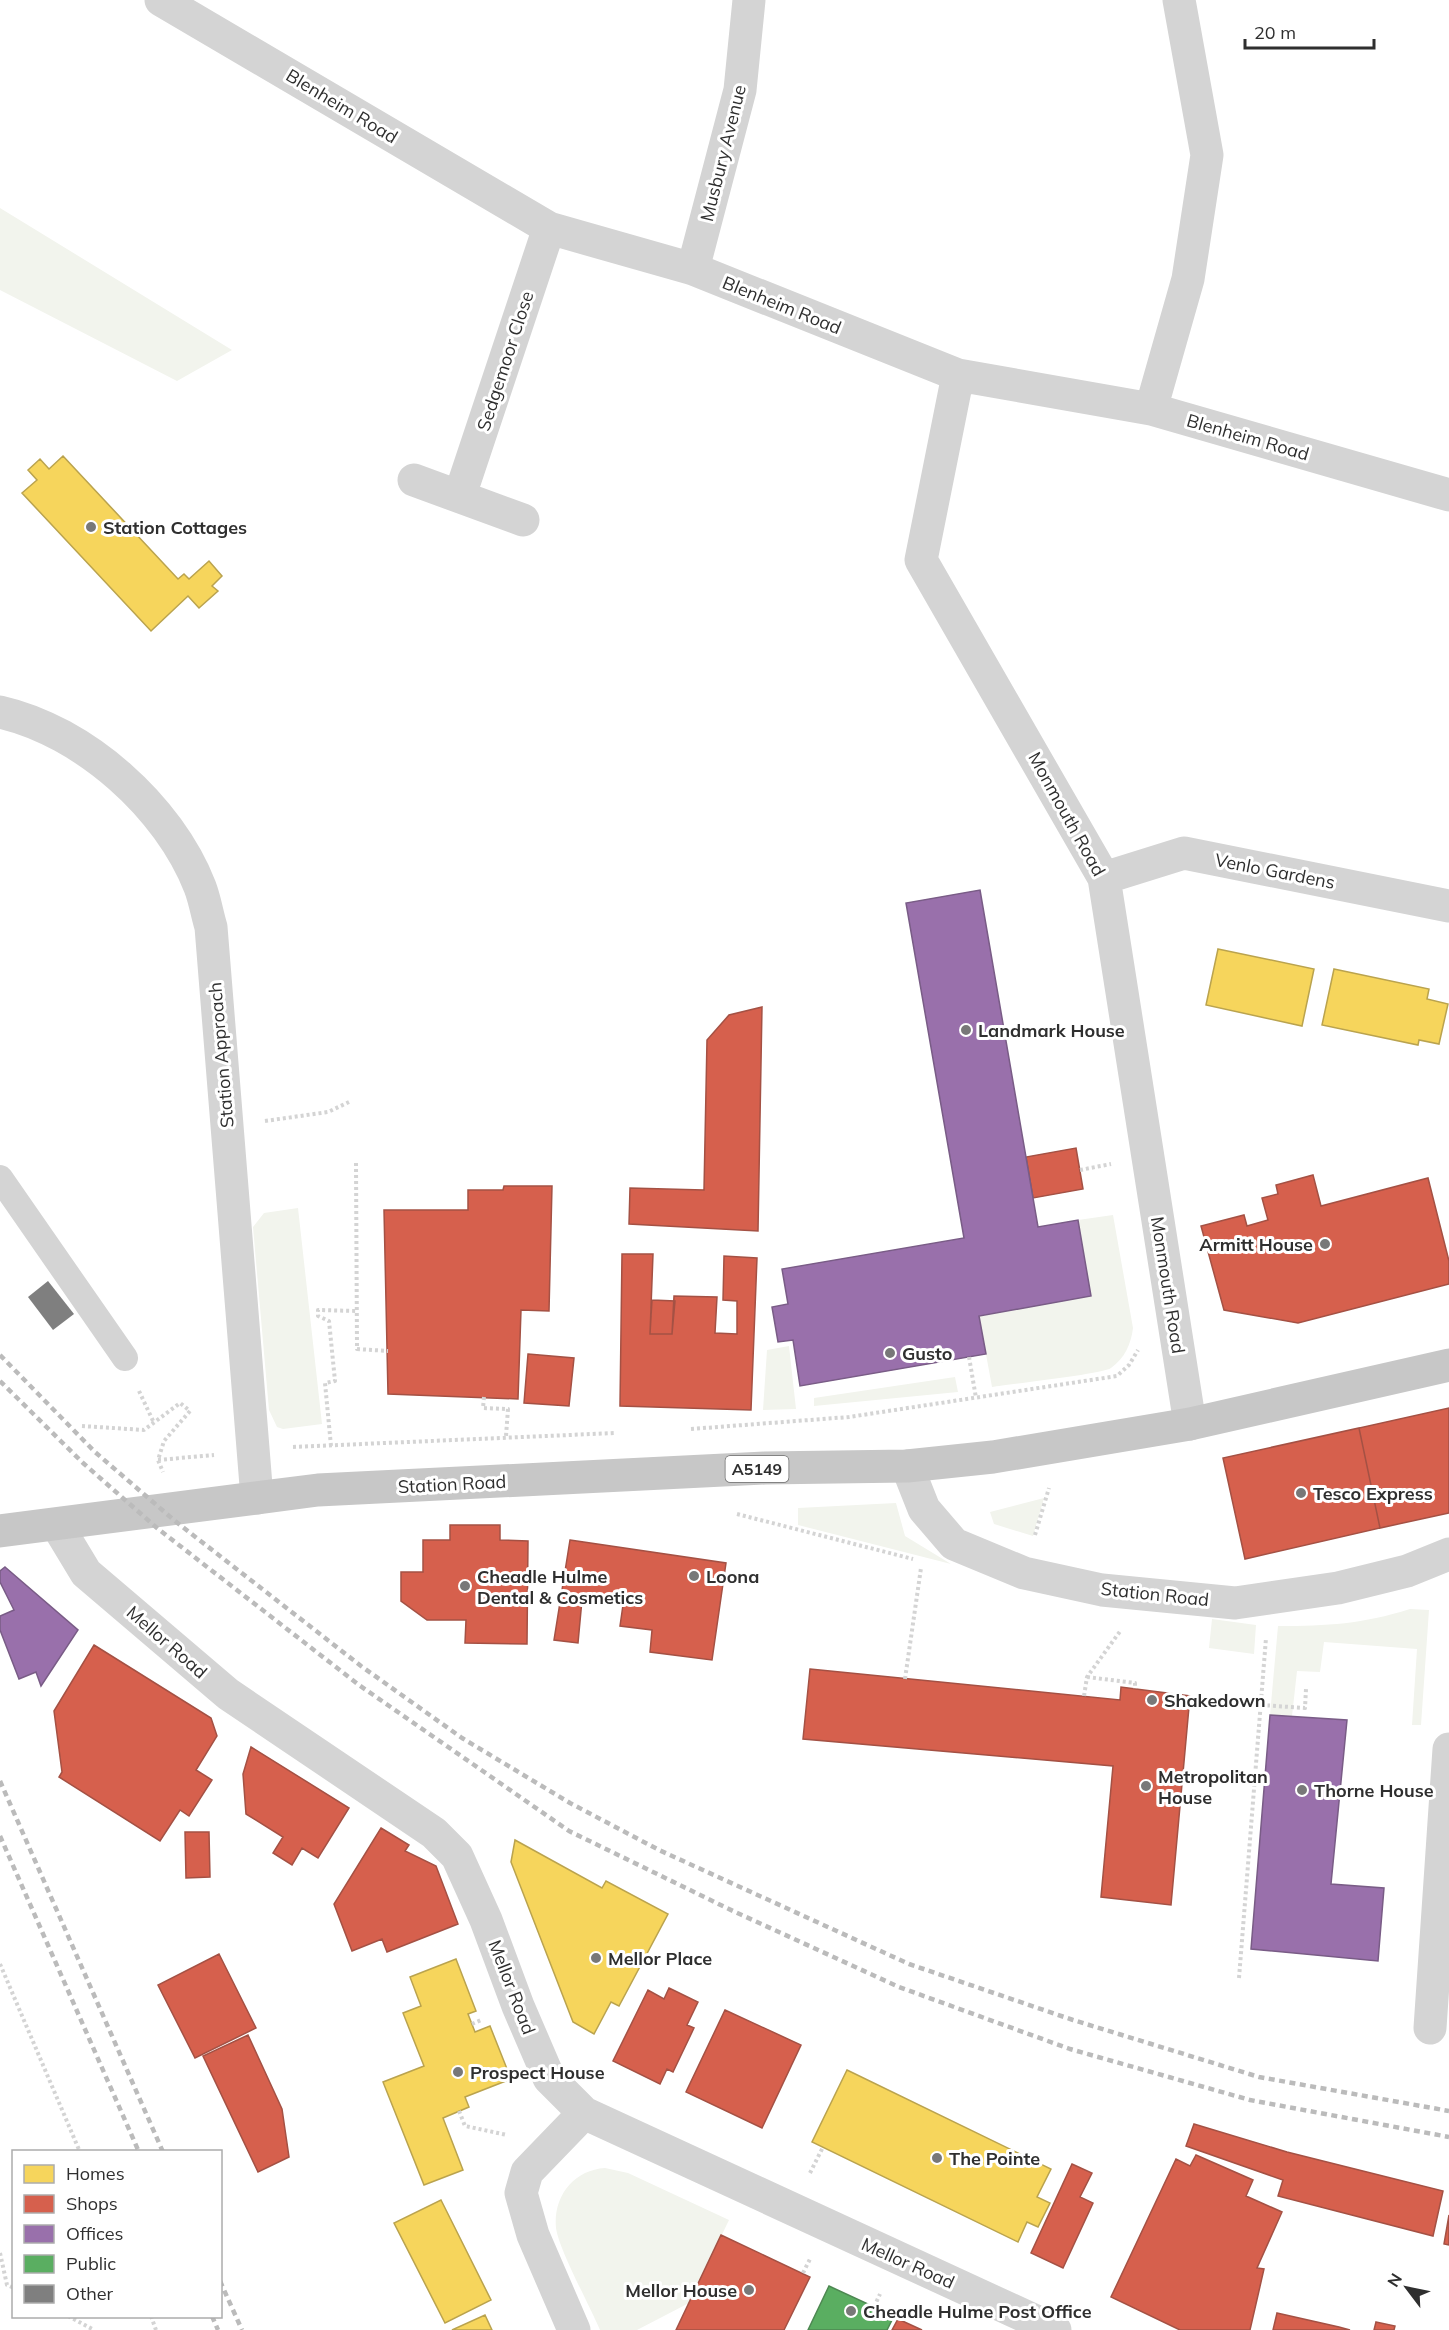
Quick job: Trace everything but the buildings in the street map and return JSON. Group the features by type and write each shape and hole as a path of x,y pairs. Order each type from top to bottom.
{"main road":[{"name":"Station Road","path":"0,1531 353,1488 765,1468 907,1466 993,1457 1190,1424 1449,1365"}],"street":[{"name":"Musbury Avenue","path":"693,269 740,90 749,0"},
{"path":"1151,409 1188,279 1207,154 1179,0"},
{"name":"Blenheim Road","path":"177,4 549,228 693,269 958,375 1151,409 1449,495"},
{"name":"Sedgemoor Close","path":"460,495 549,228"},
{"name":"Monmouth Road","path":"958,375 921,560 1104,878 1190,1424"},
{"path":"414,480 523,520"},
{"name":"Station Approach","path":"0,712 55,731 112,769 151,808 184,856 200,887 211,927 257,1498"},
{"name":"Venlo Gardens","path":"1104,878 1184,853 1449,906"},
{"name":"Station Road","path":"907,1466 924,1509 954,1544 1024,1573 1101,1590 1235,1603 1338,1588 1407,1571 1449,1554"},
{"name":"Mellor Road","path":"57,1525 86,1573 228,1694 434,1833 457,1856 486,1920 518,2006 549,2078 584,2113 1055,2330"},
{"path":"1430,2028 1449,1749"},
{"path":"574,2330 533,2235 521,2193 527,2172 584,2113"}],"lane":[{"path":"0,1178 125,1358"}],"path":[{"path":"228,1126 328,1112 349,1102"},
{"path":"356,1163 357,1348 388,1351"},
{"path":"1080,1170 1101,1166"},
{"path":"331,1446 325,1383 335,1382 328,1321 318,1316 318,1310 357,1311"},
{"path":"686,1430 849,1417 1117,1376 1129,1365 1140,1345"},
{"path":"969,1357 976,1398"},
{"path":"484,1397 483,1408 508,1409 506,1436"},
{"path":"82,1426 144,1430 180,1403 190,1411 164,1442 158,1460 331,1446 506,1436 617,1433"},
{"path":"905,1679 923,1561"},
{"path":"1084,1696 1087,1677 1127,1622 1132,1593"},
{"path":"1239,1978 1269,1598"},
{"path":"1087,1677 1135,1683 1135,1689"},
{"path":"1261,1705 1305,1708 1306,1689"},
{"path":"0,1964 80,2150"},
{"path":"459,2111 465,2126 551,2146"},
{"path":"0,2253 7,2285 12,2287"},
{"path":"72,2318 94,2330"}],"shaded area":[{"path":"0,208 232,350 177,381 0,290"},
{"path":"298,1208 322,1424 283,1429 277,1427 269,1410 253,1227 264,1213"},
{"path":"1113,1215 1133,1328 1131,1340 1124,1355 1111,1368 1104,1370 992,1387 979,1316 1090,1296 1078,1220"},
{"path":"789,1346 796,1409 763,1410 767,1350"},
{"path":"955,1377 958,1392 814,1406 814,1398"},
{"path":"1044,1498 1033,1536 994,1524 990,1512"},
{"path":"896,1503 905,1536 951,1564 798,1525 798,1508"},
{"path":"1410,1609 1429,1610 1421,1725 1412,1725 1417,1649 1324,1642 1320,1672 1297,1671 1292,1716 1270,1715 1278,1626 1345,1623"},
{"path":"1212,1619 1256,1625 1254,1654 1209,1648"},
{"path":"605,2168 628,2173 729,2220 689,2303 637,2330 600,2330 569,2264 556,2228 558,2205 568,2187 584,2174"}],"railway":[{"path":"0,1355 95,1452 175,1521 361,1666 462,1738 570,1803 659,1850 909,1964 1073,2020 1259,2077 1449,2111"},
{"path":"0,1381 83,1463 157,1528 359,1685 569,1831 733,1911 899,1987 1070,2049 1250,2100 1449,2137"},
{"path":"0,1781 162,2150"},
{"path":"0,1836 138,2150"},
{"path":"222,2285 242,2330"},
{"path":"213,2318 218,2330"}],"place":[{"name":"Station Cottages","path":"91,527"},
{"name":"Landmark House","path":"966,1030"},
{"name":"Armitt House","path":"1325,1244"},
{"name":"Gusto","path":"890,1353"},
{"name":"Tesco Express","path":"1301,1493"},
{"name":"Loona","path":"694,1576"},
{"name":"Cheadle Hulme Dental & Cosmetics","path":"465,1586"},
{"name":"Shakedown","path":"1152,1700"},
{"name":"Metropolitan House","path":"1146,1786"},
{"name":"Thorne House","path":"1302,1790"},
{"name":"Mellor Place","path":"596,1958"},
{"name":"Prospect House","path":"458,2072"},
{"name":"The Pointe","path":"937,2158"},
{"name":"Mellor House","path":"749,2290"},
{"name":"Cheadle Hulme Post Office","path":"851,2311"}]}
